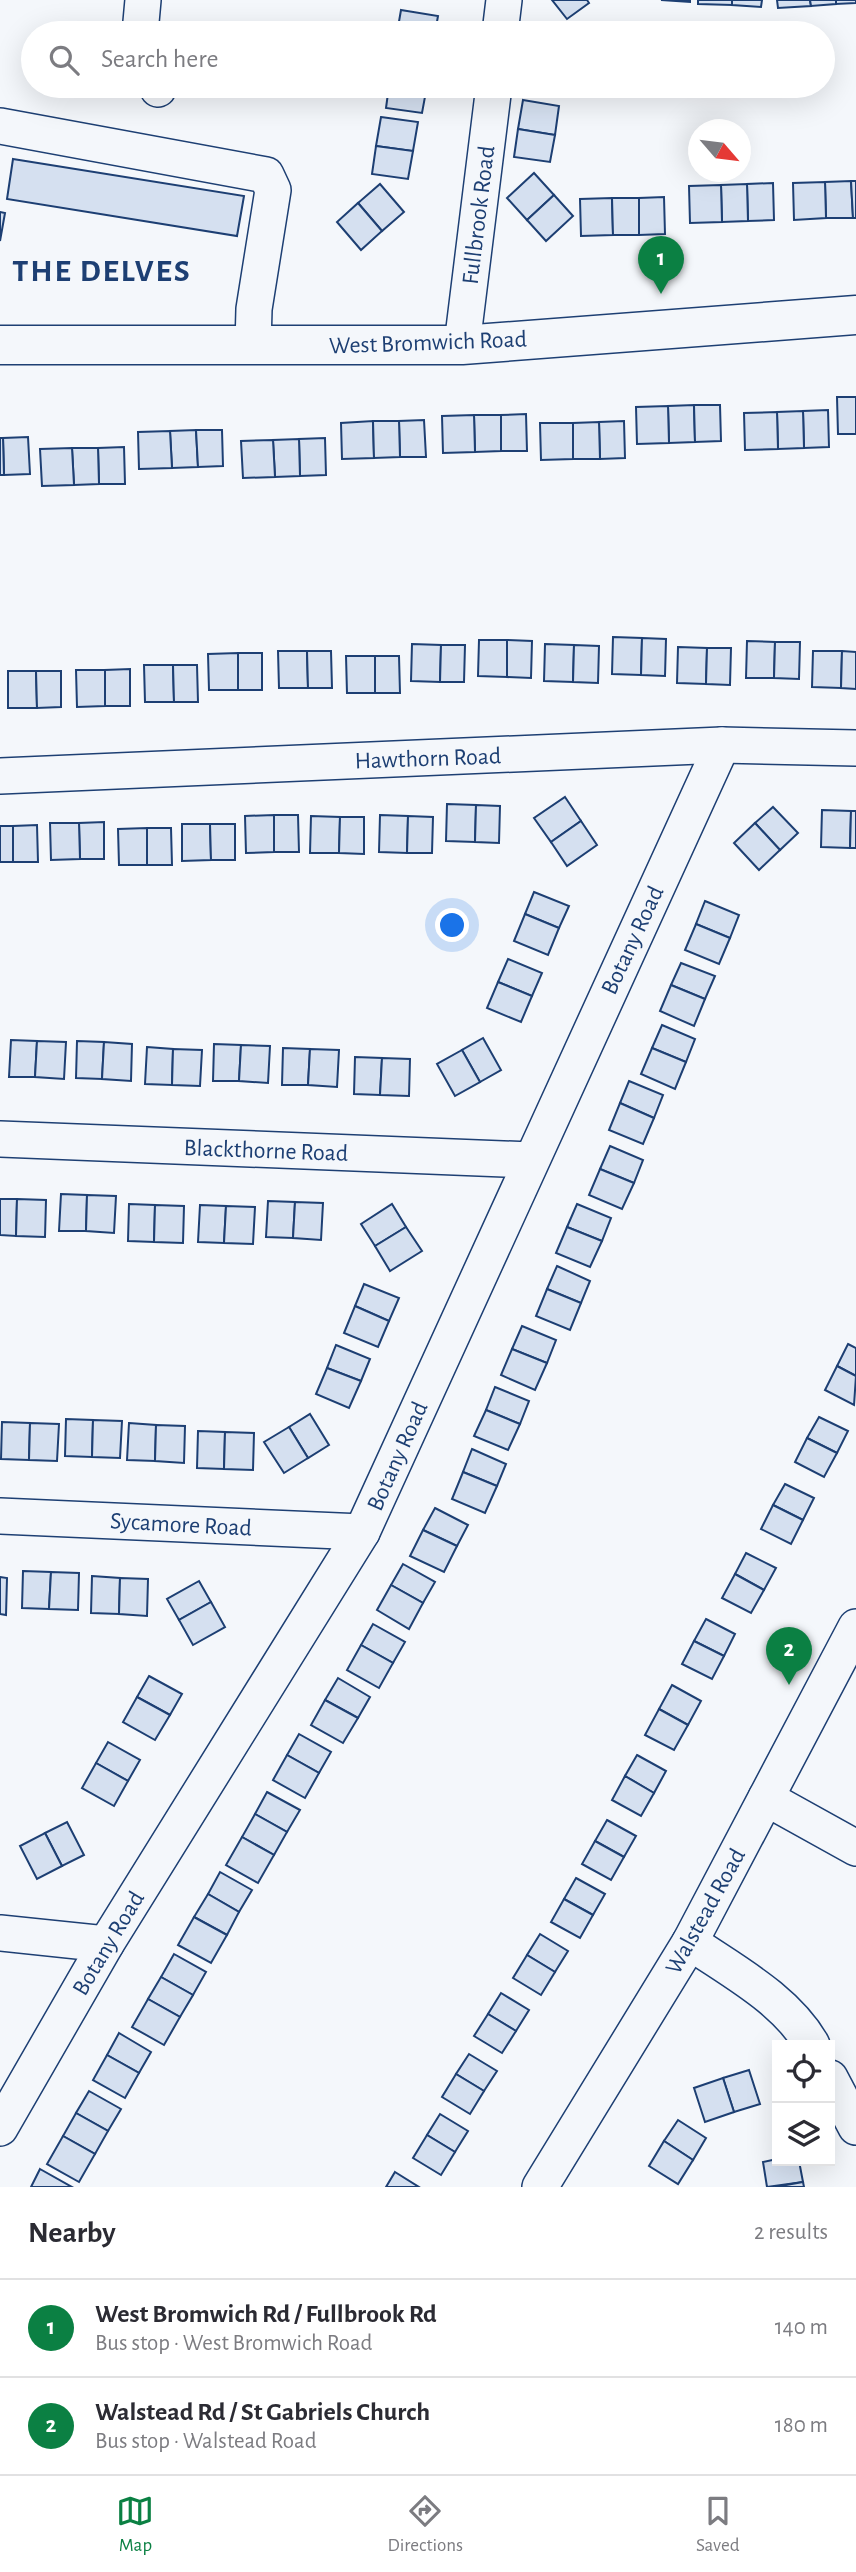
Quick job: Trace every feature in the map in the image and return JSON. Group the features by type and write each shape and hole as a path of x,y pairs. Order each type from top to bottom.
{"main road":[{"name":"West Bromwich Road","path":"0,345 462,345 856,315"}],"street":[{"path":"141,21 143,0"},
{"path":"501,21 504,0"},
{"name":"Fullbrook Road","path":"462,345 493,98"},
{"path":"0,126 265,175 273,190 254,309 253,345"},
{"name":"Hawthorn Road","path":"0,776 722,745 856,748"},
{"name":"Botany Road","path":"0,2128 106,1944 362,1532 722,745"},
{"name":"Blackthorne Road","path":"0,1139 531,1160"},
{"name":"Sycamore Road","path":"0,1516 362,1532"},
{"name":"Walstead Road","path":"540,2187 690,1942 856,1627"},
{"path":"766,1798 856,1848"},
{"path":"0,1933 106,1944"},
{"path":"690,1942 767,1995 803,2029 809,2040"},
{"path":"835,2087 856,2127"}],"building":[{"path":"552,0 587,0 589,3 567,19"},
{"path":"698,0 732,0 732,5 698,4"},
{"path":"732,0 762,0 761,7 732,5"},
{"path":"777,0 810,0 811,6 778,8"},
{"path":"810,0 836,0 836,4 811,6"},
{"path":"836,0 856,0 856,3 836,4"},
{"path":"401,10 438,16 437,21 399,21"},
{"path":"387,98 425,98 422,113 386,108"},
{"path":"523,100 559,106 555,135 518,129"},
{"path":"381,117 418,122 413,151 376,146"},
{"path":"518,129 555,135 550,162 514,157"},
{"path":"376,146 413,151 408,179 372,174"},
{"path":"13,159 244,196 237,236 7,199"},
{"path":"534,173 554,195 527,220 507,198"},
{"path":"851,181 853,218 826,218 825,182"},
{"path":"851,181 856,181 856,218 853,218"},
{"path":"825,182 826,218 794,220 793,183"},
{"path":"773,183 774,220 748,221 747,184"},
{"path":"380,184 404,212 382,231 358,203"},
{"path":"747,184 748,221 722,222 721,185"},
{"path":"721,185 722,222 690,223 689,186"},
{"path":"554,195 573,216 546,241 527,220"},
{"path":"664,197 665,234 639,235 639,198"},
{"path":"612,198 613,235 581,236 580,199"},
{"path":"612,198 639,198 639,235 613,235"},
{"path":"358,203 382,231 361,250 337,222"},
{"path":"0,212 5,213 0,241"},
{"path":"837,397 856,397 856,434 838,434"},
{"path":"694,405 695,442 669,443 668,406"},
{"path":"694,405 720,405 721,441 695,442"},
{"path":"668,406 669,443 637,444 636,407"},
{"path":"828,410 829,447 804,448 803,411"},
{"path":"803,411 804,448 778,449 777,412"},
{"path":"777,412 778,449 745,450 744,413"},
{"path":"526,414 527,451 501,451 501,415"},
{"path":"474,415 501,415 501,451 475,452"},
{"path":"474,415 475,452 443,453 442,416"},
{"path":"424,420 426,457 400,457 399,421"},
{"path":"373,421 374,458 342,459 341,423"},
{"path":"373,421 399,421 400,457 374,458"},
{"path":"624,421 625,458 600,459 599,422"},
{"path":"599,422 600,459 573,459 573,423"},
{"path":"540,423 573,423 573,459 541,460"},
{"path":"196,430 198,467 172,468 170,431"},
{"path":"196,430 222,430 223,466 198,467"},
{"path":"170,431 172,468 139,469 138,432"},
{"path":"28,437 30,474 4,475 3,438"},
{"path":"0,438 3,438 4,475 0,475"},
{"path":"325,438 326,475 300,476 299,439"},
{"path":"299,439 300,476 275,477 273,440"},
{"path":"273,440 275,477 243,478 241,441"},
{"path":"124,447 125,484 99,484 98,448"},
{"path":"72,448 98,448 99,484 74,485"},
{"path":"72,448 74,485 42,486 40,449"},
{"path":"613,637 642,638 641,675 612,674"},
{"path":"642,638 666,639 665,676 641,675"},
{"path":"479,640 507,640 507,677 478,676"},
{"path":"507,640 532,641 531,678 507,677"},
{"path":"747,641 775,642 774,678 746,678"},
{"path":"775,642 800,642 799,679 774,678"},
{"path":"412,644 441,645 440,682 411,681"},
{"path":"545,644 574,645 573,682 544,681"},
{"path":"441,645 465,645 464,682 440,682"},
{"path":"574,645 599,646 598,683 573,682"},
{"path":"678,647 707,648 706,684 677,683"},
{"path":"707,648 731,648 730,685 706,684"},
{"path":"278,651 307,651 308,688 279,688"},
{"path":"307,651 331,651 332,688 308,688"},
{"path":"813,651 842,651 841,688 812,687"},
{"path":"842,651 856,652 856,689 841,688"},
{"path":"238,653 262,653 262,690 238,690"},
{"path":"238,653 238,690 209,690 208,654"},
{"path":"346,656 375,656 375,693 347,693"},
{"path":"375,656 399,656 400,693 375,693"},
{"path":"144,665 173,665 174,702 145,702"},
{"path":"173,665 197,665 198,702 174,702"},
{"path":"130,669 130,706 105,706 105,670"},
{"path":"76,670 105,670 105,706 77,707"},
{"path":"8,671 36,671 37,708 8,708"},
{"path":"36,671 61,671 61,707 37,708"},
{"path":"565,797 581,821 551,842 534,818"},
{"path":"447,804 476,805 475,842 446,841"},
{"path":"476,805 500,806 499,843 475,842"},
{"path":"773,807 798,833 780,850 755,823"},
{"path":"822,810 851,811 850,848 821,847"},
{"path":"851,811 856,811 856,848 850,848"},
{"path":"274,815 298,815 299,852 274,852"},
{"path":"274,815 274,852 246,853 245,816"},
{"path":"380,815 408,816 407,853 379,852"},
{"path":"311,816 340,817 339,853 310,853"},
{"path":"408,816 433,817 432,853 407,853"},
{"path":"340,817 364,817 364,854 339,853"},
{"path":"581,821 597,845 567,866 551,842"},
{"path":"104,822 104,859 80,859 79,823"},
{"path":"50,823 79,823 80,859 51,860"},
{"path":"755,823 780,850 759,870 734,843"},
{"path":"182,824 210,824 211,860 182,861"},
{"path":"210,824 235,824 235,860 211,860"},
{"path":"37,825 38,862 13,862 13,826"},
{"path":"0,826 13,826 13,862 0,862"},
{"path":"147,828 147,865 119,865 118,829"},
{"path":"147,828 171,828 172,865 147,865"},
{"path":"534,892 569,906 559,928 525,914"},
{"path":"705,901 739,915 730,938 696,924"},
{"path":"525,914 559,928 548,955 514,941"},
{"path":"696,924 730,938 719,964 685,950"},
{"path":"508,959 542,973 532,996 498,982"},
{"path":"681,963 715,976 705,999 671,985"},
{"path":"498,982 532,996 521,1022 487,1008"},
{"path":"671,985 705,999 694,1026 660,1011"},
{"path":"662,1025 695,1039 686,1062 652,1048"},
{"path":"483,1038 501,1070 480,1082 462,1050"},
{"path":"11,1040 37,1041 35,1077 9,1077"},
{"path":"37,1041 66,1042 64,1079 35,1077"},
{"path":"77,1041 104,1042 102,1079 76,1078"},
{"path":"104,1042 132,1044 131,1081 102,1079"},
{"path":"214,1044 241,1045 239,1081 213,1081"},
{"path":"241,1045 270,1046 268,1083 239,1081"},
{"path":"147,1047 173,1049 172,1085 145,1084"},
{"path":"283,1048 310,1049 308,1085 282,1085"},
{"path":"652,1048 686,1062 675,1089 641,1074"},
{"path":"173,1049 202,1050 200,1086 172,1085"},
{"path":"310,1049 339,1050 337,1087 308,1085"},
{"path":"462,1050 480,1082 455,1096 437,1064"},
{"path":"355,1057 382,1058 380,1095 354,1094"},
{"path":"382,1058 410,1059 409,1096 380,1095"},
{"path":"629,1081 663,1095 654,1118 620,1103"},
{"path":"620,1103 654,1118 643,1144 609,1130"},
{"path":"610,1146 643,1160 634,1183 600,1169"},
{"path":"600,1169 634,1183 622,1209 589,1195"},
{"path":"61,1194 87,1195 86,1231 59,1231"},
{"path":"87,1195 116,1196 114,1233 86,1231"},
{"path":"0,1199 17,1199 16,1236 0,1235"},
{"path":"17,1199 46,1200 45,1237 16,1236"},
{"path":"268,1201 295,1202 293,1238 266,1237"},
{"path":"295,1202 323,1203 321,1240 293,1238"},
{"path":"129,1204 155,1205 154,1242 128,1241"},
{"path":"392,1204 406,1227 375,1246 361,1224"},
{"path":"577,1204 611,1218 602,1241 567,1227"},
{"path":"155,1205 184,1206 183,1243 154,1242"},
{"path":"200,1205 226,1206 224,1243 198,1242"},
{"path":"226,1206 255,1207 253,1244 224,1243"},
{"path":"406,1227 422,1251 390,1271 375,1246"},
{"path":"567,1227 602,1241 590,1267 556,1253"},
{"path":"557,1266 590,1281 581,1303 547,1289"},
{"path":"364,1284 399,1298 389,1321 355,1306"},
{"path":"547,1289 581,1303 570,1330 536,1316"},
{"path":"355,1306 389,1321 378,1347 344,1333"},
{"path":"522,1326 556,1340 547,1363 512,1349"},
{"path":"848,1344 856,1348 856,1376 837,1366"},
{"path":"336,1345 370,1359 361,1381 327,1368"},
{"path":"512,1349 547,1363 535,1390 501,1375"},
{"path":"837,1366 856,1376 854,1405 825,1390"},
{"path":"327,1368 361,1381 349,1408 316,1394"},
{"path":"495,1387 529,1401 520,1424 486,1410"},
{"path":"486,1410 520,1424 508,1450 474,1436"},
{"path":"310,1414 329,1445 308,1458 289,1427"},
{"path":"819,1417 848,1431 837,1453 807,1438"},
{"path":"66,1419 93,1420 92,1457 65,1456"},
{"path":"93,1420 122,1421 120,1458 92,1457"},
{"path":"2,1422 30,1423 29,1460 1,1459"},
{"path":"30,1423 59,1424 57,1461 29,1460"},
{"path":"129,1423 156,1425 155,1461 127,1460"},
{"path":"156,1425 185,1426 184,1463 155,1461"},
{"path":"289,1427 308,1458 284,1473 264,1442"},
{"path":"198,1431 225,1432 224,1469 197,1468"},
{"path":"225,1432 254,1433 253,1470 224,1469"},
{"path":"807,1438 837,1453 824,1477 795,1462"},
{"path":"472,1449 506,1464 497,1486 463,1472"},
{"path":"463,1472 497,1486 485,1513 452,1499"},
{"path":"785,1484 814,1498 803,1520 773,1505"},
{"path":"773,1505 803,1520 791,1544 761,1529"},
{"path":"435,1508 468,1525 457,1546 423,1530"},
{"path":"423,1530 457,1546 444,1572 410,1556"},
{"path":"746,1553 776,1568 764,1590 735,1574"},
{"path":"403,1564 435,1582 423,1603 391,1585"},
{"path":"23,1571 51,1572 49,1609 22,1608"},
{"path":"51,1572 79,1573 78,1610 49,1609"},
{"path":"735,1574 764,1590 751,1613 722,1598"},
{"path":"92,1576 120,1578 119,1614 91,1613"},
{"path":"0,1577 7,1578 6,1615 0,1614"},
{"path":"120,1578 148,1579 147,1616 119,1614"},
{"path":"199,1581 211,1602 179,1620 167,1599"},
{"path":"391,1585 423,1603 409,1629 377,1610"},
{"path":"211,1602 225,1627 193,1645 179,1620"},
{"path":"706,1619 735,1634 724,1656 694,1641"},
{"path":"373,1624 405,1642 393,1663 361,1645"},
{"path":"694,1641 724,1656 712,1679 682,1664"},
{"path":"361,1645 393,1663 379,1688 347,1670"},
{"path":"149,1676 182,1694 170,1715 137,1697"},
{"path":"338,1678 370,1697 358,1718 325,1700"},
{"path":"672,1685 701,1701 688,1725 659,1709"},
{"path":"137,1697 170,1715 155,1740 123,1722"},
{"path":"325,1700 358,1718 343,1743 311,1725"},
{"path":"659,1709 688,1725 674,1750 645,1735"},
{"path":"299,1734 331,1752 319,1773 287,1755"},
{"path":"108,1742 140,1760 128,1781 96,1763"},
{"path":"287,1755 319,1773 305,1798 273,1780"},
{"path":"637,1755 666,1771 654,1793 625,1776"},
{"path":"96,1763 128,1781 114,1806 82,1788"},
{"path":"625,1776 654,1793 641,1816 612,1800"},
{"path":"267,1792 300,1810 287,1832 255,1814"},
{"path":"255,1814 287,1832 274,1855 242,1837"},
{"path":"607,1820 636,1836 624,1857 595,1841"},
{"path":"67,1822 84,1855 62,1866 45,1833"},
{"path":"45,1833 62,1866 37,1879 20,1846"},
{"path":"242,1837 274,1855 258,1883 226,1865"},
{"path":"595,1841 624,1857 611,1880 582,1864"},
{"path":"220,1872 252,1890 239,1912 208,1894"},
{"path":"576,1878 605,1894 593,1915 564,1899"},
{"path":"208,1894 239,1912 227,1935 194,1917"},
{"path":"564,1899 593,1915 580,1938 551,1922"},
{"path":"194,1917 227,1935 211,1963 178,1945"},
{"path":"540,1934 568,1951 555,1972 527,1955"},
{"path":"174,1954 206,1972 193,1995 161,1977"},
{"path":"527,1955 555,1972 541,1995 513,1978"},
{"path":"161,1977 193,1995 180,2017 148,1999"},
{"path":"501,1993 529,2010 516,2031 488,2014"},
{"path":"148,1999 180,2017 164,2045 132,2027"},
{"path":"488,2014 516,2031 502,2053 474,2036"},
{"path":"119,2033 151,2052 139,2073 107,2055"},
{"path":"469,2054 497,2071 484,2091 456,2074"},
{"path":"107,2055 139,2073 125,2098 93,2080"},
{"path":"749,2070 760,2104 734,2112 723,2078"},
{"path":"456,2074 484,2091 470,2114 442,2097"},
{"path":"723,2078 734,2112 705,2122 694,2088"},
{"path":"89,2091 121,2109 108,2131 76,2113"},
{"path":"76,2113 108,2131 95,2154 63,2136"},
{"path":"440,2114 468,2131 455,2152 427,2135"},
{"path":"678,2120 706,2138 693,2160 664,2141"},
{"path":"427,2135 455,2152 441,2175 413,2158"},
{"path":"63,2136 95,2154 79,2182 47,2164"},
{"path":"664,2141 693,2160 678,2184 649,2166"},
{"path":"772,2160 772,2166 800,2166 803,2182 767,2187 763,2162"},
{"path":"40,2169 72,2187 31,2187"},
{"path":"395,2172 419,2187 386,2187"},
{"path":"803,2182 804,2187 775,2187"}],"place":[{"name":"West Bromwich Rd / Fullbrook Rd","path":"661,294"},
{"name":"Walstead Rd / St Gabriels Church","path":"789,1685"}],"district":[{"name":"THE DELVES","path":"102,270"}]}
